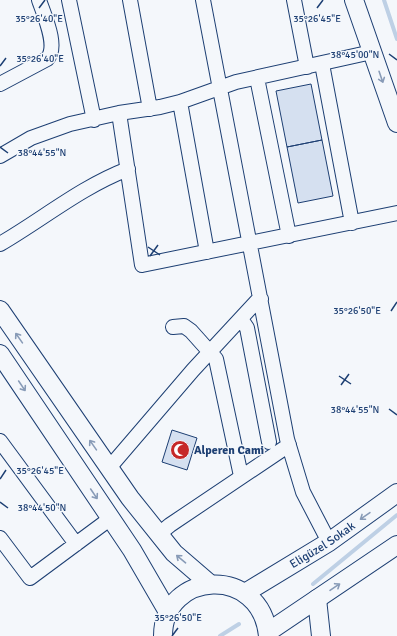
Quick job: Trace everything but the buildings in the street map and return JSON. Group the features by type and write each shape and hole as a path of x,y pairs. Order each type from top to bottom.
{"main road":[{"path":"354,0 397,123"},
{"path":"0,310 130,498 174,553 210,584"},
{"path":"0,354 132,550 168,612"},
{"name":"Eligüzel Sokak","path":"245,593 329,542 397,494"},
{"path":"268,634 397,545"},
{"path":"163,636 163,628 168,612 178,599 193,588 210,584 229,585 245,593 258,606 267,622 268,634"},
{"path":"317,599 321,636"}],"street":[{"path":"0,84 47,59 52,53 53,44 39,0"},
{"path":"69,0 94,120"},
{"path":"130,0 150,109"},
{"path":"203,0 289,445 303,492 329,542"},
{"path":"294,0 307,67"},
{"path":"0,156 31,138 70,124 94,120 118,113 150,109 180,102 220,87 372,52"},
{"path":"322,64 352,223"},
{"path":"257,78 289,236"},
{"path":"180,102 207,252"},
{"path":"118,113 128,169 142,266 397,213"},
{"path":"0,244 36,224 71,198 109,176 128,169"},
{"path":"109,468 210,351 257,301 261,299"},
{"path":"241,318 247,328 269,442"},
{"path":"173,327 184,326 196,335 216,359 241,476"},
{"path":"0,441 76,544"},
{"path":"159,534 241,476 289,445"},
{"path":"0,538 30,578 111,518"}],"waterway":[{"path":"384,0 397,39"},
{"path":"313,584 397,515"},
{"path":"220,636 239,624"}],"place":[{"name":"Alperen Cami","path":"180,450"}]}
